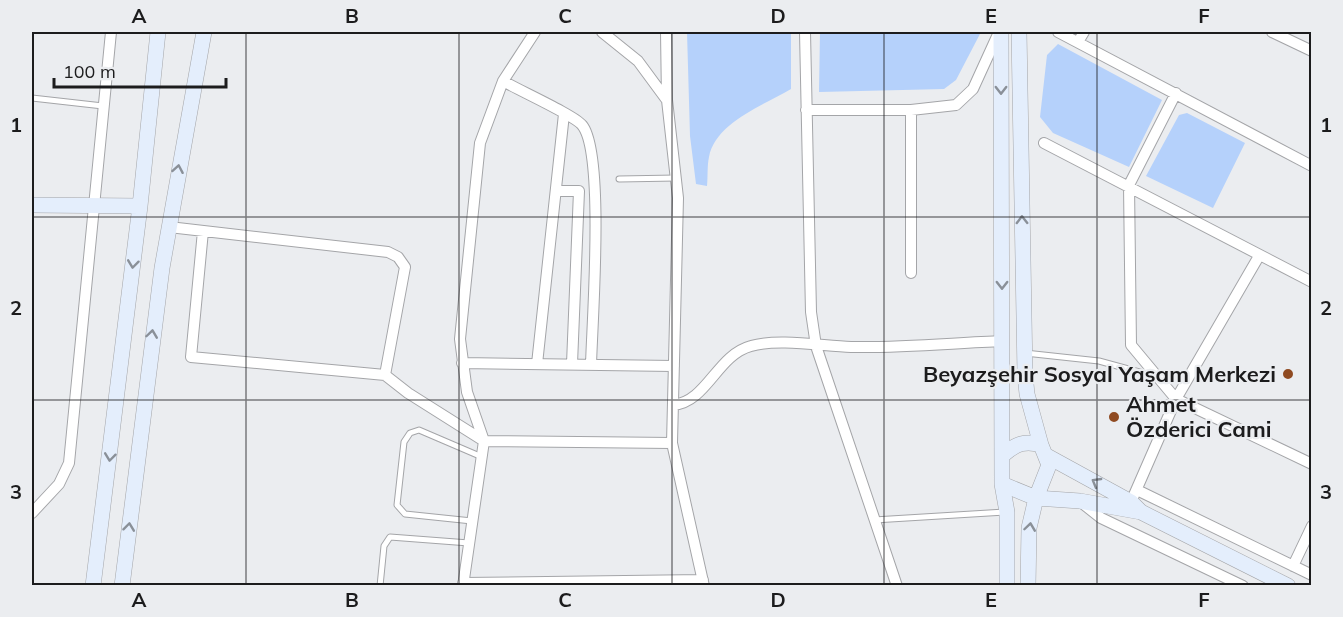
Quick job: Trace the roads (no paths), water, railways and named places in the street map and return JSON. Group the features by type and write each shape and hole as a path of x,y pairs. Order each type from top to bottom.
{"main road":[{"path":"93,585 140,206 158,32"},
{"path":"122,585 149,355 204,32"},
{"path":"1000,32 1004,454 1002,484 1007,512 1007,585"},
{"path":"1019,32 1027,394 1048,465 1036,498 1029,528 1028,585"},
{"path":"32,206 94,204 140,206"},
{"path":"1004,454 1022,443 1044,450 1288,585"},
{"path":"1002,484 1036,498 1136,502"}],"street":[{"path":"32,513 59,484 69,463 111,32"},
{"path":"535,32 502,81 480,143 460,320 462,363 469,400 484,441 463,584 704,583 672,443 678,198 667,100 666,32"},
{"path":"602,32 638,61 667,100"},
{"path":"804,32 811,312 816,346 897,585"},
{"path":"806,110 910,110 956,105 978,81 1000,32"},
{"path":"1058,32 1310,163"},
{"path":"1078,42 1084,32"},
{"path":"1272,32 1311,51"},
{"path":"502,81 580,123 585,129 596,176 591,365"},
{"path":"1176,93 1129,185 1131,345 1176,399 1311,464"},
{"path":"910,110 911,273"},
{"path":"537,364 564,114"},
{"path":"1044,143 1129,185 1258,256 1311,282"},
{"path":"556,191 579,191 572,364"},
{"path":"169,227 383,252 398,257 405,267 385,375"},
{"path":"203,231 191,357 385,375 408,393 484,441 672,443"},
{"path":"1258,256 1176,399 1136,502 1311,575"},
{"path":"673,405 684,404 693,398 732,354 744,348 763,344 853,347 1003,341"},
{"path":"462,363 674,366"},
{"path":"1080,501 1101,518 1243,585"},
{"path":"1293,566 1311,526"}],"lane":[{"path":"32,98 104,106"},
{"path":"619,179 676,178"},
{"path":"1025,353 1099,361 1156,376"},
{"path":"472,521 405,514 400,511 397,505 404,442 410,433 419,430 482,457"},
{"path":"874,520 1007,512"},
{"path":"380,585 384,546 390,537 469,543"}],"place":[{"name":"Beyazşehir Sosyal Yaşam Merkezi","path":"1288,374"},
{"name":"Ahmet Özderici Cami","path":"1114,417"}]}
